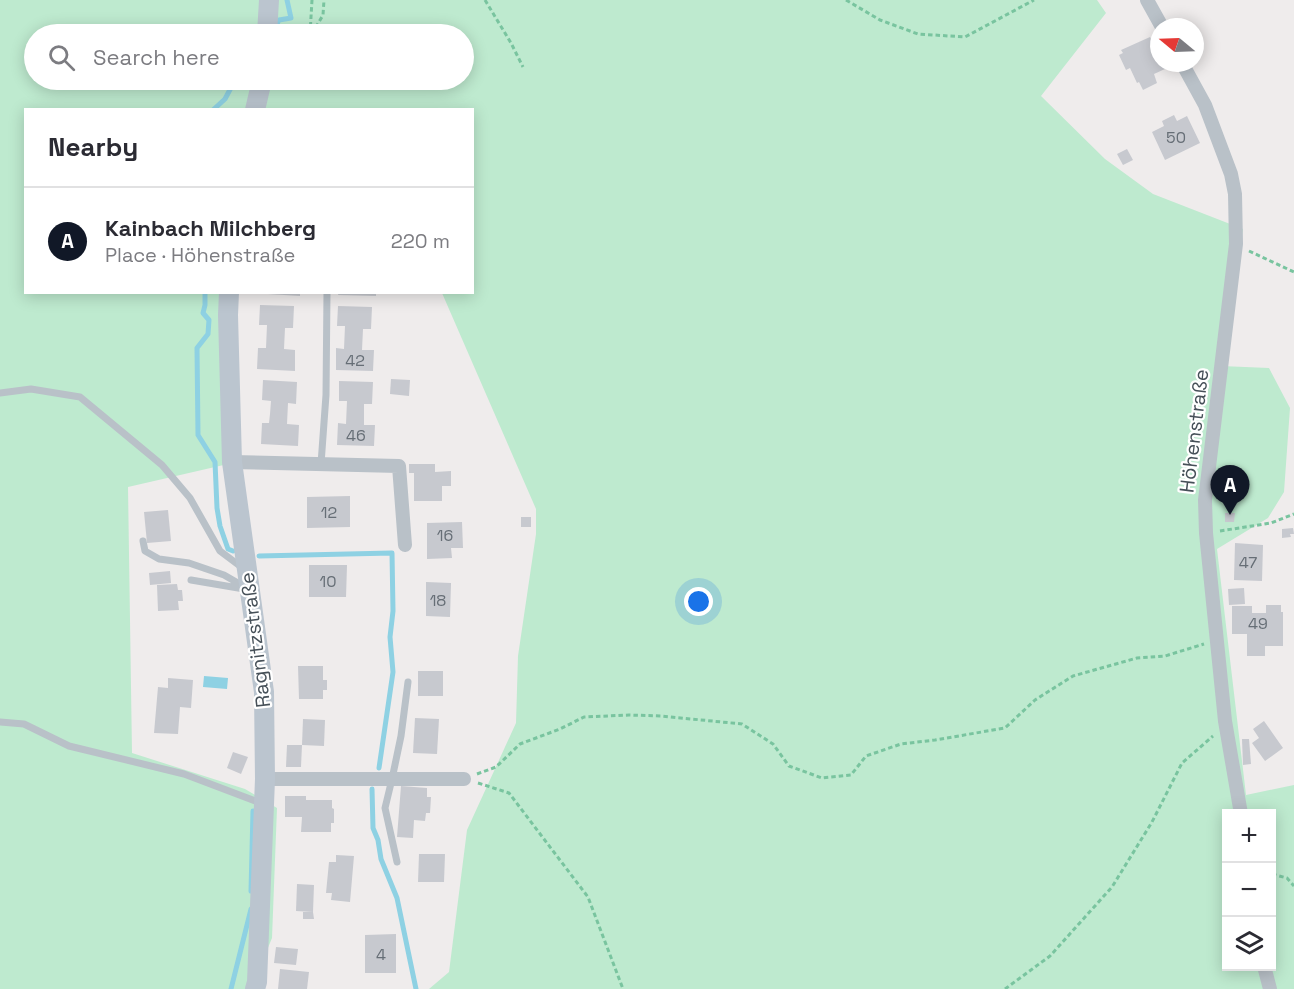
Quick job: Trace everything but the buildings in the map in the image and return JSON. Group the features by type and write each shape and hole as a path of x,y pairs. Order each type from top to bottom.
{"main road":[{"path":"267,24 268,0"},
{"path":"255,108 260,90"},
{"name":"Ragnitzstraße","path":"230,294 228,315 232,462 264,692 265,779 260,937 255,989"}],"street":[{"path":"1147,0 1157,18"},
{"name":"Höhenstraße","path":"1187,72 1205,105 1231,174 1235,194 1236,244 1205,500 1206,533 1225,721 1240,809"},
{"path":"232,462 399,466 405,545"},
{"path":"265,779 464,779"},
{"path":"1265,971 1270,989"}],"lane":[{"path":"321,464 326,395 327,294"},
{"path":"0,393 31,389 81,398 162,465 190,498 220,551 248,581"},
{"path":"143,541 145,551 159,559 189,563 248,581"},
{"path":"192,580 248,581"},
{"path":"398,861 385,808 401,736 408,682"},
{"path":"0,722 24,724 69,746 184,774 263,804"}],"path":[{"path":"311,24 312,0"},
{"path":"317,24 323,15 324,0"},
{"path":"484,0 523,67"},
{"path":"846,0 880,20 918,34 965,37 1034,0"},
{"path":"1236,244 1294,272"},
{"path":"1206,533 1271,523 1294,514"},
{"path":"464,779 496,768 520,744 584,717 629,715 742,724 773,744 789,766 822,778 851,775 866,756 901,744 1005,728 1035,700 1073,676 1137,658 1165,656 1217,640"},
{"path":"1005,989 1050,956 1112,887 1152,822 1182,763 1209,741 1225,721"},
{"path":"464,779 509,793 588,897 623,989"},
{"path":"1276,875 1287,878 1294,886"}],"green space":[{"path":"0,0 1097,0 1106,13 1041,96 1105,159 1153,194 1243,229 1221,366 1269,368 1290,408 1284,492 1268,518 1217,549 1246,795 1294,785 1294,989 429,989 449,972 467,830 516,723 518,656 536,534 536,509 442,294 474,294 474,108 24,108 24,294 238,294 234,332 241,461 128,487 132,753 245,789 277,808 272,938 251,989 0,989"}],"water":[{"path":"204,676 228,678 227,689 203,687"}],"waterway":[{"path":"277,24 279,20 291,18 287,0"},
{"path":"215,108 225,99 230,90"},
{"path":"205,294 203,313 209,320 208,334 197,348 198,435 215,462 220,526 228,549 233,551"},
{"path":"259,556 392,553 393,611 390,637 393,672 379,768"},
{"path":"372,789 373,828 378,840 381,859 397,898 416,989"},
{"path":"251,891 253,811"},
{"path":"231,989 251,909"}],"place":[{"name":"Kainbach Milchberg","path":"1230,515"}]}
